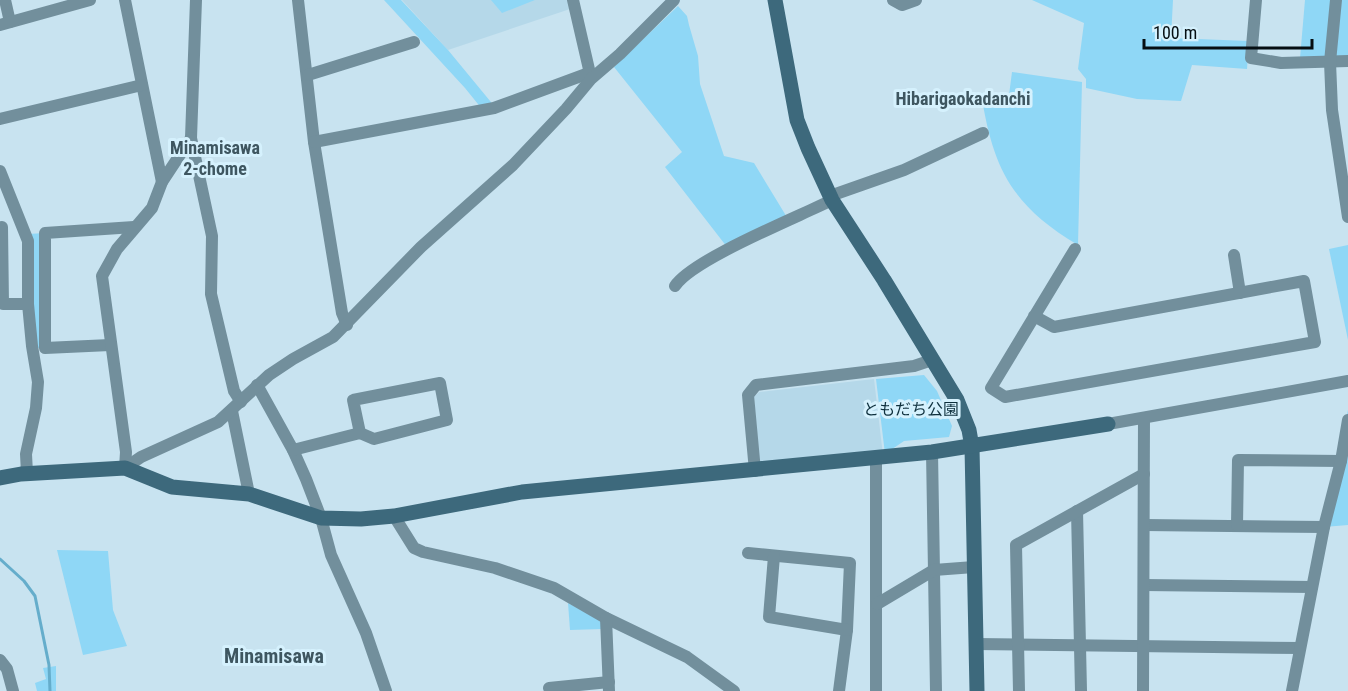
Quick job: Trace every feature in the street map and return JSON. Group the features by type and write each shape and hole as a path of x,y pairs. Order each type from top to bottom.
{"street":[{"path":"5,0 5,24 90,0"},
{"path":"125,0 162,183"},
{"path":"196,0 191,138 212,236 211,294 237,406 249,494"},
{"path":"298,0 314,142 342,313 347,325"},
{"path":"573,0 590,76"},
{"path":"125,468 141,457 218,422 257,385 293,359 333,338 421,247 513,165 566,109 590,76 620,54 674,0"},
{"path":"776,0 797,120 831,198 957,400 969,430 972,447 977,691"},
{"path":"893,0 902,5 916,0"},
{"path":"1256,0 1251,58 1281,63 1348,61"},
{"path":"1336,0 1330,62 1332,110 1348,217"},
{"path":"308,75 414,42"},
{"path":"314,142 494,108 590,76"},
{"path":"0,119 142,84"},
{"path":"675,286 680,278 717,255 831,198 904,170 983,133"},
{"path":"125,468 126,452 102,276 117,249 152,208 162,183 191,138"},
{"path":"0,171 28,241 28,304 38,382 36,408 26,454 27,473"},
{"path":"22,227 1,226 3,304 28,304"},
{"path":"110,345 45,348 45,233 134,227"},
{"path":"1034,316 1054,327 1304,281 1315,342 1005,397 991,388 1034,316 1075,249"},
{"path":"1234,255 1240,293"},
{"path":"755,471 748,395 756,385 914,366 932,360"},
{"path":"0,478 27,473 125,468 172,487 249,494 321,518 361,519 394,516 538,490 755,471 972,447 1348,381"},
{"path":"293,450 360,433 374,439 447,420 440,383 353,400 360,433"},
{"path":"257,385 293,450 321,518 331,555 366,633 386,691"},
{"path":"1143,691 1144,418"},
{"path":"1292,691 1324,527 1341,461 1348,420"},
{"path":"932,452 936,691"},
{"path":"876,458 876,691"},
{"path":"1237,525 1238,460 1341,461"},
{"path":"1018,691 1016,545 1144,474"},
{"path":"1077,511 1081,691"},
{"path":"394,516 414,548 495,568 540,583 687,657 734,691"},
{"path":"1145,525 1324,527"},
{"path":"748,554 850,563 847,630 838,691"},
{"path":"774,556 769,617 847,630"},
{"path":"877,604 934,570 974,567"},
{"path":"1144,585 1312,587"},
{"path":"549,688 609,686 606,618"},
{"path":"976,644 1300,648"},
{"path":"0,660 7,669 13,691"}],"shaded area":[{"path":"402,0 569,0 570,9 448,50"},
{"path":"874,379 883,455 760,470 754,397 759,392"}],"green space":[{"path":"384,0 401,0 448,50 495,107 482,109"},
{"path":"491,0 535,0 502,13"},
{"path":"1032,0 1173,0 1171,38 1249,41 1247,69 1192,65 1181,101 1137,99 1086,88 1086,79 1078,69 1084,23"},
{"path":"1305,0 1348,0 1348,57 1300,58"},
{"path":"678,6 687,16 698,56 700,84 724,156 754,163 788,219 727,247 665,167 682,152 614,67"},
{"path":"1012,72 1082,82 1078,245 1036,215 1021,199 999,164 981,93 1009,95"},
{"path":"45,233 45,348 35,348 28,234"},
{"path":"1348,245 1348,340 1329,249"},
{"name":"ともだち公園","path":"924,375 937,391 952,426 949,437 904,441 885,454 876,379"},
{"path":"1348,410 1348,525 1324,527"},
{"path":"57,550 108,551 113,610 127,646 83,655"},
{"path":"568,603 603,622 603,629 570,630"},
{"path":"56,666 56,691 37,691 35,683 46,679 43,668"}],"waterway":[{"path":"0,559 24,581 35,596 49,665 50,691"}],"district":[{"name":"Hibarigaokadanchi","path":"963,98"},
{"name":"Minamisawa 2-chome","path":"215,157"},
{"name":"Minamisawa","path":"274,656"}]}
